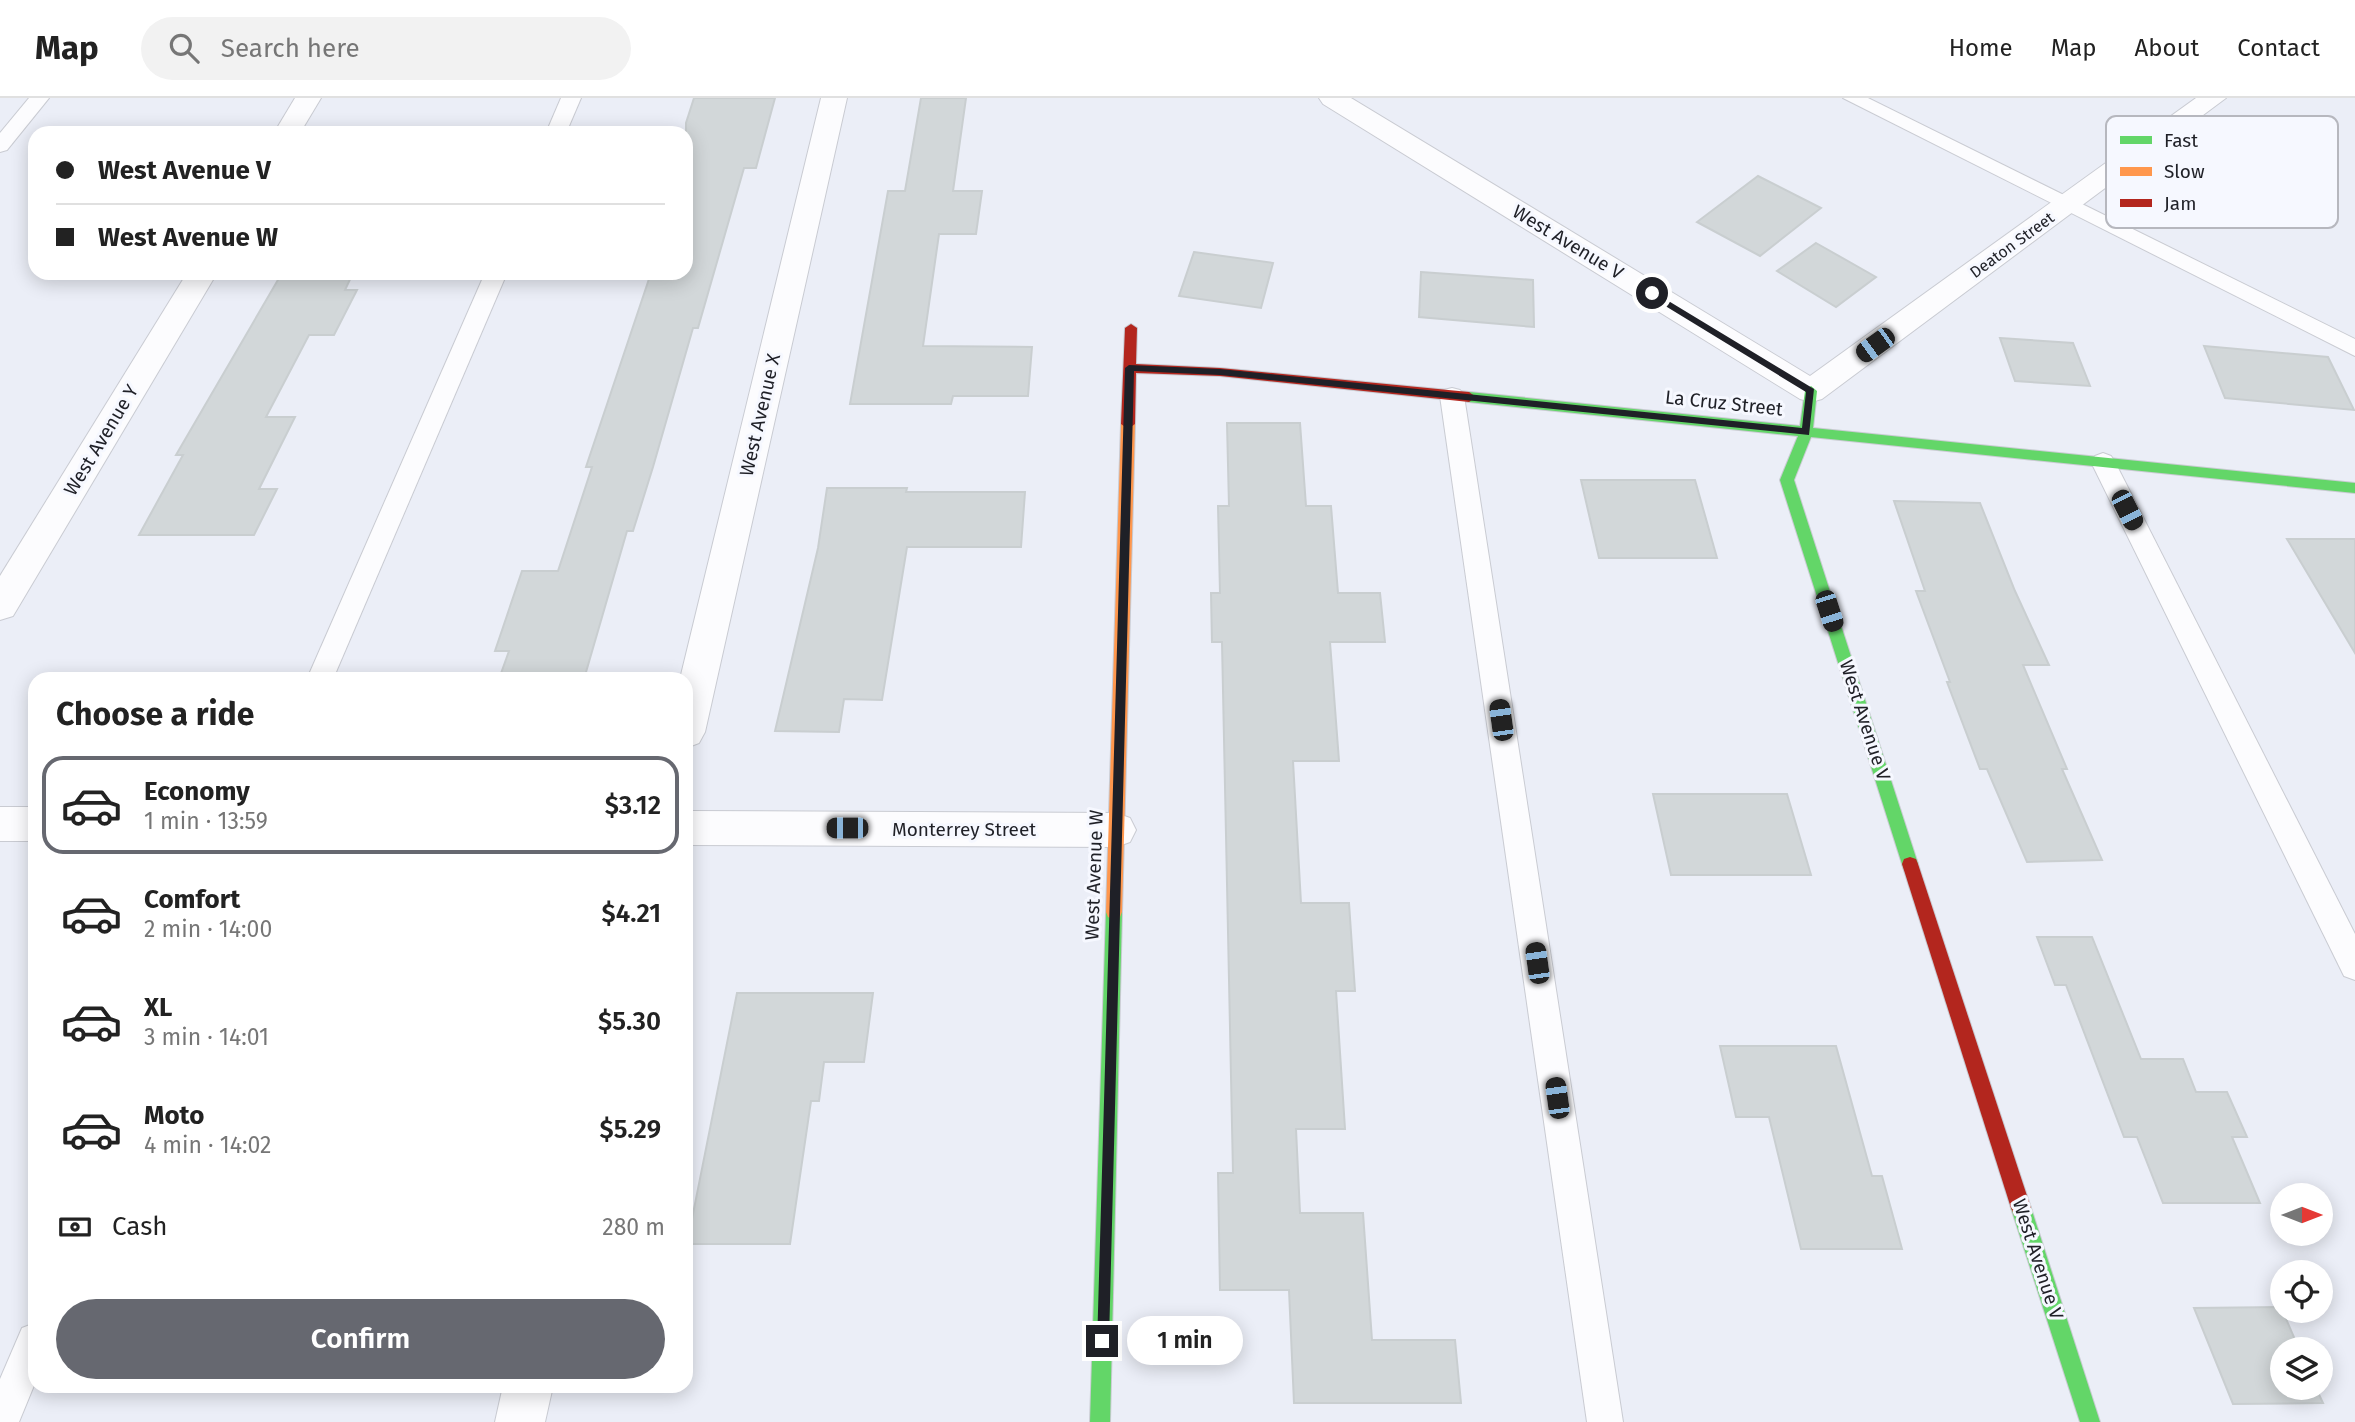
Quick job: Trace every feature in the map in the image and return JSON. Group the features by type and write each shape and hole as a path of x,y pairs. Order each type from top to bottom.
{"street":[{"path":"291,126 308,98"},
{"name":"West Avenue X","path":"693,702 834,98"},
{"name":"West Avenue V","path":"1332,98 1811,391 1806,432 1787,480 2091,1422"},
{"name":"Deaton Street","path":"2188,116 2213,98"},
{"name":"Deaton Street","path":"1811,391 2106,176"},
{"name":"West Avenue Y","path":"0,606 198,280"},
{"name":"West Avenue W","path":"1100,1422 1130,328"},
{"name":"La Cruz Street","path":"1129,368 1220,372 2355,488"},
{"path":"0,824 28,824"},
{"name":"Monterrey Street","path":"693,828 1116,830"},
{"path":"520,1422 526,1393"}],"lane":[{"path":"0,146 39,98"},
{"path":"559,126 571,98"},
{"path":"1853,98 2106,224"},
{"path":"2113,228 2355,348"},
{"path":"323,672 493,280"},
{"path":"1452,396 1605,1422"},
{"path":"2102,463 2355,966"},
{"path":"0,1422 28,1357"}],"building":[{"path":"694,98 775,98 756,168 744,168 698,328 693,328 653,467 633,531 627,531 586,672 502,672 509,651 495,651 522,571 558,571 592,467 586,467 649,280 693,280 693,126 686,126"},
{"path":"921,98 966,98 953,191 982,191 976,234 939,234 923,346 1032,347 1028,396 953,396 951,404 850,404 888,191 905,191"},
{"path":"1758,176 1821,208 1760,256 1697,222"},
{"path":"1816,243 1876,277 1836,307 1777,271"},
{"path":"1194,252 1273,263 1261,308 1179,296"},
{"path":"1421,272 1533,280 1534,327 1419,317"},
{"path":"278,280 350,280 345,290 357,290 334,335 309,335 266,417 295,417 259,489 277,489 254,535 139,535 183,455 176,455"},
{"path":"2000,338 2073,343 2090,386 2015,381"},
{"path":"2204,346 2328,357 2354,410 2225,398"},
{"path":"1227,423 1300,423 1306,506 1331,506 1338,593 1380,593 1385,642 1330,642 1339,761 1293,761 1301,903 1349,903 1355,991 1336,991 1345,1129 1296,1129 1300,1213 1363,1213 1372,1340 1455,1340 1461,1403 1294,1403 1289,1290 1220,1290 1218,1173 1233,1173 1222,642 1212,642 1211,593 1220,593 1218,506 1229,506"},
{"path":"1581,480 1695,480 1717,558 1599,558"},
{"path":"827,488 907,488 906,492 1025,492 1021,547 907,547 882,700 844,699 839,732 775,731 818,548"},
{"path":"1894,501 1980,503 2015,591 2049,665 2023,665 2067,769 2062,769 2102,860 2027,862 1987,769 1980,769 1947,682 1950,682 1916,591 1925,591"},
{"path":"2287,539 2355,539 2355,653"},
{"path":"1653,794 1787,794 1811,875 1671,875"},
{"path":"2037,937 2092,937 2141,1059 2183,1059 2196,1092 2227,1092 2247,1137 2232,1137 2260,1203 2163,1203 2137,1137 2124,1137 2066,985 2055,985"},
{"path":"737,993 873,993 864,1062 824,1062 819,1101 811,1101 790,1244 693,1244 693,1214"},
{"path":"1720,1046 1836,1046 1872,1176 1882,1176 1902,1249 1801,1249 1769,1117 1736,1117"},
{"path":"2270,1307 2270,1323 2288,1323 2294,1337 2270,1337 2270,1400 2322,1400 2323,1403 2233,1404 2194,1308"}],"traffic: fast":[{"path":"1811,391 1806,432 1787,480 1910,864"},
{"path":"1469,397 2355,488"},
{"path":"1100,1422 1114,912"},
{"path":"2021,1208 2090,1422"}],"traffic: slow":[{"path":"1114,912 1128,424"}],"traffic: jam":[{"path":"1128,424 1131,328"},
{"path":"1129,368 1220,372 1469,397"},
{"path":"1910,864 2021,1208"}],"route":[{"path":"1102,1341 1129,368 1220,372 1806,432 1811,391 1652,293"}]}
